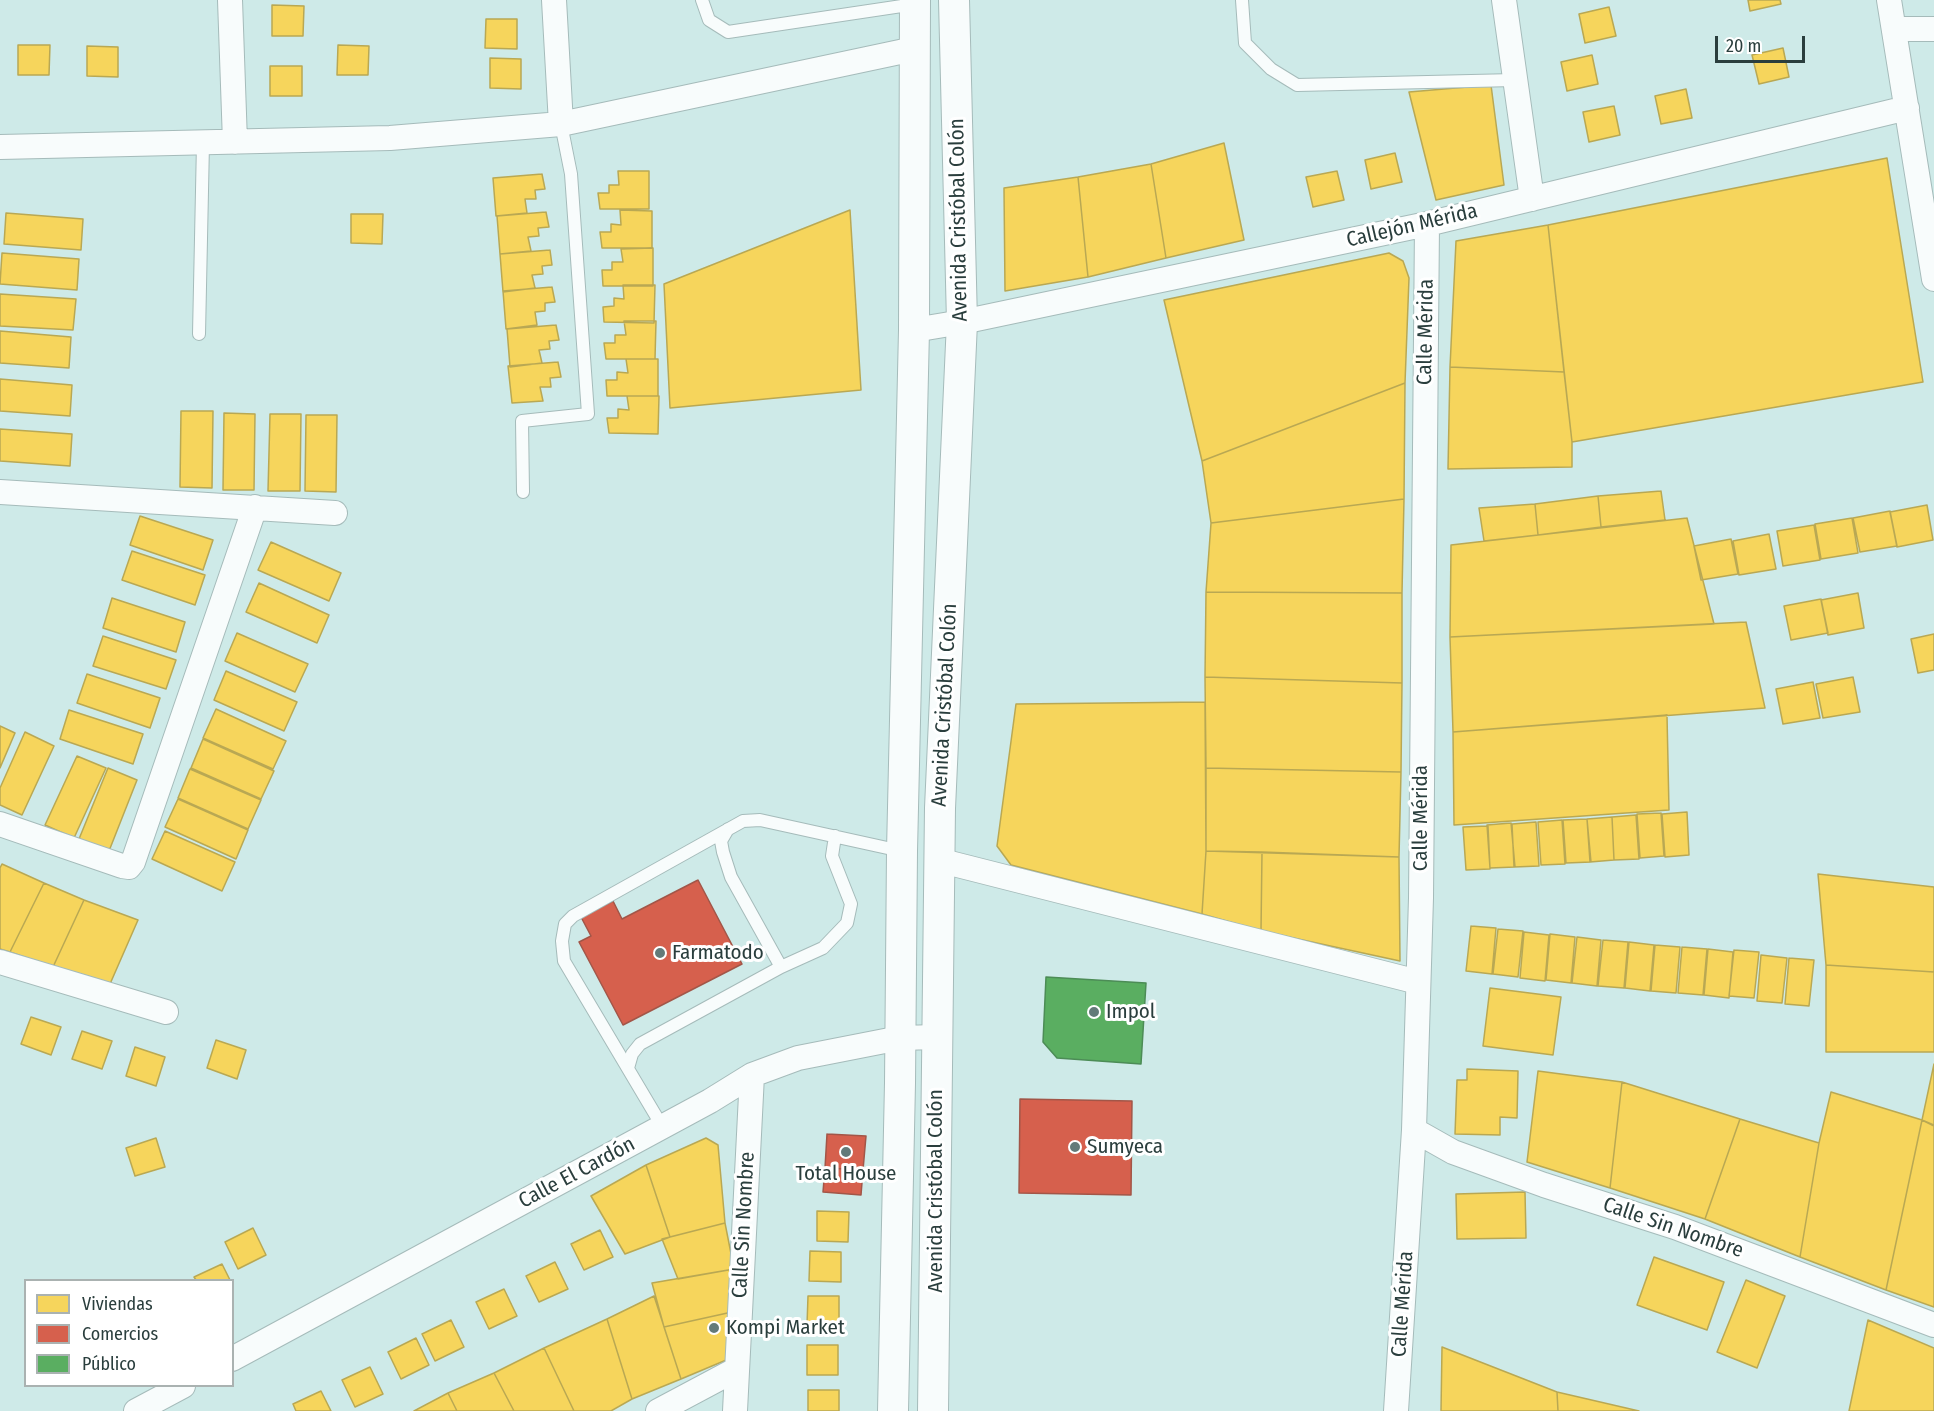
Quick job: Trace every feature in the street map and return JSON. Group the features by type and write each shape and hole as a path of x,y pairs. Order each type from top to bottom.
{"street":[{"path":"230,0 235,142"},
{"path":"554,0 561,124"},
{"name":"Avenida Cristóbal Colón","path":"933,1411 938,860 962,321 954,0"},
{"path":"1504,0 1532,199"},
{"path":"1889,0 1934,279"},
{"name":"Avenida Cristóbal Colón","path":"893,1411 902,851 914,330 915,2"},
{"path":"1894,29 1934,29"},
{"path":"0,147 390,138 561,124 914,49"},
{"name":"Callejón Mérida","path":"914,330 1427,224 1907,108"},
{"name":"Calle Mérida","path":"1396,1411 1414,1130 1421,887 1427,224"},
{"path":"0,492 335,513"},
{"path":"0,824 129,867 133,862 255,507"},
{"path":"938,860 1418,982"},
{"path":"0,962 166,1012"},
{"name":"Calle El Cardón","path":"234,1358 752,1075 798,1058 900,1038 937,1037"},
{"name":"Calle Sin Nombre","path":"735,1411 752,1075"},
{"name":"Calle Sin Nombre","path":"1414,1130 1453,1152 1544,1185 1675,1227 1934,1325"},
{"path":"658,1411 737,1369"},
{"path":"136,1411 181,1387"}],"lane":[{"path":"702,0 709,20 728,32 915,2"},
{"path":"852,0 854,13"},
{"path":"1242,0 1245,43 1271,69 1297,85 1515,80"},
{"path":"523,492 522,421 588,414 571,174 561,124"},
{"path":"200,334 203,143"},
{"path":"662,1126 564,961 562,941 565,924 573,916 743,821 760,820 902,851"},
{"path":"729,828 722,841 723,852 732,878 781,967"},
{"path":"628,1068 632,1054 640,1044 781,967 823,948 847,923 851,904 832,856 835,836"}],"building: Viviendas":[{"path":"1748,0 1780,0 1781,4 1750,11"},
{"path":"272,5 304,6 303,36 272,36"},
{"path":"1609,7 1616,36 1585,43 1579,14"},
{"path":"486,19 517,19 517,49 485,48"},
{"path":"18,45 50,45 49,75 18,75"},
{"path":"338,45 369,46 368,75 337,75"},
{"path":"87,46 118,47 118,77 87,76"},
{"path":"1783,48 1789,77 1759,84 1752,55"},
{"path":"1592,55 1598,84 1567,91 1561,62"},
{"path":"490,58 521,59 521,89 490,88"},
{"path":"270,66 302,66 302,96 270,96"},
{"path":"1491,85 1504,185 1436,200 1409,92"},
{"path":"1686,89 1692,118 1661,124 1655,96"},
{"path":"1614,106 1620,135 1589,142 1583,112"},
{"path":"1224,143 1244,240 1166,258 1151,164"},
{"path":"1395,153 1402,182 1371,189 1365,160"},
{"path":"1887,158 1923,382 1572,442 1548,225"},
{"path":"1151,164 1166,258 1088,277 1078,177"},
{"path":"618,171 649,171 649,209 600,209 598,193 609,193 609,185 619,185"},
{"path":"1337,171 1344,200 1313,207 1306,177"},
{"path":"542,174 545,189 535,190 536,199 525,199 527,213 496,216 493,178"},
{"path":"1078,177 1088,277 1005,291 1004,188"},
{"path":"620,210 652,211 652,248 602,248 600,232 611,232 611,224 621,225"},
{"path":"850,210 861,390 670,408 664,284"},
{"path":"546,212 549,227 538,228 539,236 528,237 531,251 500,254 497,216"},
{"path":"6,213 83,219 81,250 4,244"},
{"path":"351,214 383,214 382,244 351,243"},
{"path":"1548,225 1564,372 1450,367 1456,241"},
{"path":"653,248 653,286 603,286 602,270 612,270 612,262 623,262 621,249"},
{"path":"550,250 552,265 542,266 543,274 532,275 535,288 503,292 500,254"},
{"path":"2,253 79,259 77,290 0,284"},
{"path":"1389,253 1403,261 1409,278 1405,383 1202,461 1164,300"},
{"path":"623,285 655,285 654,323 604,322 603,307 614,306 614,298 624,299"},
{"path":"552,287 555,302 545,303 545,311 535,312 537,325 506,329 503,291"},
{"path":"0,294 76,299 73,330 0,326"},
{"path":"624,321 656,321 655,359 606,359 604,343 615,343 615,335 626,335"},
{"path":"556,325 559,340 549,341 550,349 539,350 542,363 510,367 507,329"},
{"path":"0,331 71,337 69,368 0,363"},
{"path":"626,359 658,359 658,396 607,396 606,380 617,380 617,372 628,373"},
{"path":"558,362 561,377 550,378 551,387 540,387 543,401 512,403 508,366"},
{"path":"1450,367 1564,372 1572,442 1572,467 1448,469"},
{"path":"0,379 72,385 70,416 0,411"},
{"path":"1405,383 1404,499 1211,523 1202,461"},
{"path":"627,396 659,396 658,434 609,433 607,418 618,418 618,409 629,410"},
{"path":"181,411 213,411 212,488 180,487"},
{"path":"224,413 255,414 254,490 223,490"},
{"path":"270,414 301,414 300,491 268,491"},
{"path":"306,415 337,415 336,492 305,491"},
{"path":"0,429 72,434 70,466 0,461"},
{"path":"1661,491 1665,520 1601,527 1598,496"},
{"path":"1598,496 1601,527 1538,535 1535,504"},
{"path":"1404,499 1402,593 1206,592 1211,523"},
{"path":"1535,504 1538,535 1484,541 1479,508"},
{"path":"1927,505 1933,540 1897,547 1890,512"},
{"path":"1890,511 1897,546 1860,552 1853,518"},
{"path":"140,516 213,540 203,570 130,545"},
{"path":"1687,518 1714,624 1450,637 1451,545"},
{"path":"1852,518 1858,553 1821,559 1815,524"},
{"path":"1814,525 1820,560 1783,566 1777,531"},
{"path":"1769,534 1776,569 1739,575 1733,541"},
{"path":"1731,539 1738,574 1701,580 1694,546"},
{"path":"271,542 341,573 329,601 258,570"},
{"path":"132,551 205,575 195,605 122,580"},
{"path":"259,583 329,615 317,643 246,612"},
{"path":"1206,592 1402,593 1402,683 1205,677"},
{"path":"1858,593 1864,628 1828,635 1821,600"},
{"path":"112,598 185,622 176,652 103,628"},
{"path":"1821,599 1828,633 1791,640 1784,606"},
{"path":"1746,622 1765,708 1453,732 1450,637"},
{"path":"237,633 308,664 295,692 225,661"},
{"path":"1934,634 1934,670 1918,673 1911,639"},
{"path":"103,636 176,660 166,689 93,666"},
{"path":"226,671 297,702 284,731 214,700"},
{"path":"87,674 160,698 150,728 77,703"},
{"path":"1205,677 1402,683 1401,772 1206,768"},
{"path":"1853,677 1860,712 1823,718 1816,684"},
{"path":"1813,682 1820,718 1783,724 1776,689"},
{"path":"1205,702 1206,851 1202,914 1011,865 997,846 1016,704"},
{"path":"216,709 286,741 273,769 203,738"},
{"path":"69,710 143,734 133,764 60,739"},
{"path":"1667,715 1669,810 1454,825 1453,732"},
{"path":"0,726 15,733 0,768"},
{"path":"25,732 54,746 22,815 0,805 0,788"},
{"path":"203,739 274,771 261,799 191,768"},
{"path":"77,756 106,768 74,838 45,825"},
{"path":"108,768 137,780 109,851 79,839"},
{"path":"1206,768 1401,772 1399,857 1206,851"},
{"path":"190,769 261,800 248,829 178,798"},
{"path":"178,799 248,830 236,859 165,827"},
{"path":"1687,812 1689,855 1665,857 1662,814"},
{"path":"1661,813 1664,856 1640,858 1637,814"},
{"path":"1636,815 1639,859 1614,860 1612,817"},
{"path":"1612,817 1614,860 1590,862 1587,819"},
{"path":"1587,819 1591,862 1566,863 1563,820"},
{"path":"1562,820 1565,864 1541,865 1538,822"},
{"path":"1536,822 1539,866 1514,867 1512,824"},
{"path":"1511,823 1515,867 1490,868 1487,825"},
{"path":"1488,826 1490,869 1466,870 1463,827"},
{"path":"165,831 235,862 222,891 152,859"},
{"path":"1206,851 1262,852 1261,931 1202,914"},
{"path":"1262,852 1399,857 1400,961 1261,931"},
{"path":"2,864 44,883 10,952 0,949 0,868"},
{"path":"1818,874 1934,887 1934,972 1826,965"},
{"path":"44,883 84,900 53,967 10,952"},
{"path":"84,900 138,920 110,984 53,967"},
{"path":"1471,926 1496,928 1492,974 1466,971"},
{"path":"1498,929 1523,931 1518,977 1493,974"},
{"path":"1524,932 1549,935 1545,981 1520,978"},
{"path":"1550,934 1575,937 1571,983 1546,980"},
{"path":"1577,937 1601,940 1597,986 1572,983"},
{"path":"1603,940 1628,942 1624,988 1598,986"},
{"path":"1629,942 1654,945 1650,991 1625,988"},
{"path":"1655,945 1680,947 1676,993 1651,991"},
{"path":"1682,947 1707,949 1703,995 1678,993"},
{"path":"1708,949 1733,952 1729,998 1704,995"},
{"path":"1734,950 1759,952 1754,998 1729,996"},
{"path":"1761,955 1787,958 1782,1003 1757,1001"},
{"path":"1789,958 1814,960 1809,1006 1785,1004"},
{"path":"1826,965 1934,972 1934,1052 1826,1052"},
{"path":"1490,988 1561,997 1553,1055 1483,1046"},
{"path":"31,1017 61,1027 51,1055 21,1044"},
{"path":"82,1031 112,1041 102,1069 72,1059"},
{"path":"216,1040 246,1050 237,1079 207,1068"},
{"path":"135,1047 165,1057 156,1086 126,1076"},
{"path":"1934,1064 1934,1125 1922,1120"},
{"path":"1467,1069 1518,1071 1517,1118 1500,1117 1500,1135 1455,1134 1457,1080 1467,1080"},
{"path":"1538,1071 1622,1082 1610,1188 1527,1162"},
{"path":"1622,1082 1740,1119 1705,1219 1610,1188"},
{"path":"1831,1092 1922,1120 1886,1290 1800,1257 1819,1143"},
{"path":"1740,1119 1819,1143 1800,1257 1705,1219"},
{"path":"1922,1120 1934,1126 1934,1307 1886,1290"},
{"path":"156,1138 165,1167 135,1176 126,1148"},
{"path":"706,1138 718,1145 725,1223 670,1237 646,1165"},
{"path":"646,1165 670,1237 625,1254 591,1196"},
{"path":"1525,1192 1526,1238 1457,1239 1456,1194"},
{"path":"817,1211 849,1212 848,1242 817,1241"},
{"path":"725,1223 734,1269 678,1279 662,1239"},
{"path":"253,1228 266,1255 238,1269 225,1242"},
{"path":"600,1230 613,1257 584,1270 571,1244"},
{"path":"810,1251 841,1252 841,1282 809,1281"},
{"path":"1654,1257 1724,1282 1707,1330 1637,1305"},
{"path":"555,1262 568,1289 539,1302 526,1276"},
{"path":"222,1264 230,1279 195,1279 194,1277"},
{"path":"734,1269 732,1312 664,1327 652,1283"},
{"path":"1746,1280 1785,1296 1757,1368 1717,1352"},
{"path":"504,1289 517,1316 489,1329 476,1302"},
{"path":"654,1296 681,1379 632,1399 607,1319"},
{"path":"808,1296 839,1296 839,1326 807,1325"},
{"path":"732,1312 731,1358 681,1379 664,1327"},
{"path":"607,1319 632,1399 611,1411 574,1411 544,1348"},
{"path":"451,1320 464,1347 435,1361 422,1334"},
{"path":"1868,1320 1934,1348 1934,1411 1849,1411"},
{"path":"416,1338 429,1365 401,1379 388,1352"},
{"path":"807,1345 838,1345 838,1375 807,1375"},
{"path":"1442,1347 1557,1392 1558,1411 1441,1411"},
{"path":"544,1348 574,1411 514,1411 494,1373"},
{"path":"370,1367 383,1394 355,1407 342,1380"},
{"path":"494,1373 514,1411 457,1411 448,1393"},
{"path":"808,1390 839,1390 839,1411 808,1411"},
{"path":"321,1391 331,1411 296,1411 293,1404"},
{"path":"1557,1392 1639,1411 1558,1411"},
{"path":"448,1393 457,1411 414,1411"}],"building: Comercios":[{"name":"Farmatodo","path":"698,880 742,964 623,1025 579,942 591,936 581,917 613,901 622,919"},
{"name":"Sumyeca","path":"1020,1099 1132,1101 1131,1195 1019,1193"},
{"name":"Total House","path":"827,1134 866,1136 863,1170 825,1168"},
{"path":"825,1168 863,1170 861,1195 823,1192"}],"building: Público":[{"name":"Impol","path":"1046,977 1146,983 1141,1064 1057,1058 1043,1042"}],"place":[{"name":"Farmatodo","path":"660,953"},
{"name":"Impol","path":"1094,1012"},
{"name":"Sumyeca","path":"1075,1147"},
{"name":"Total House","path":"846,1152"},
{"name":"Kompi Market","path":"714,1328"}]}
